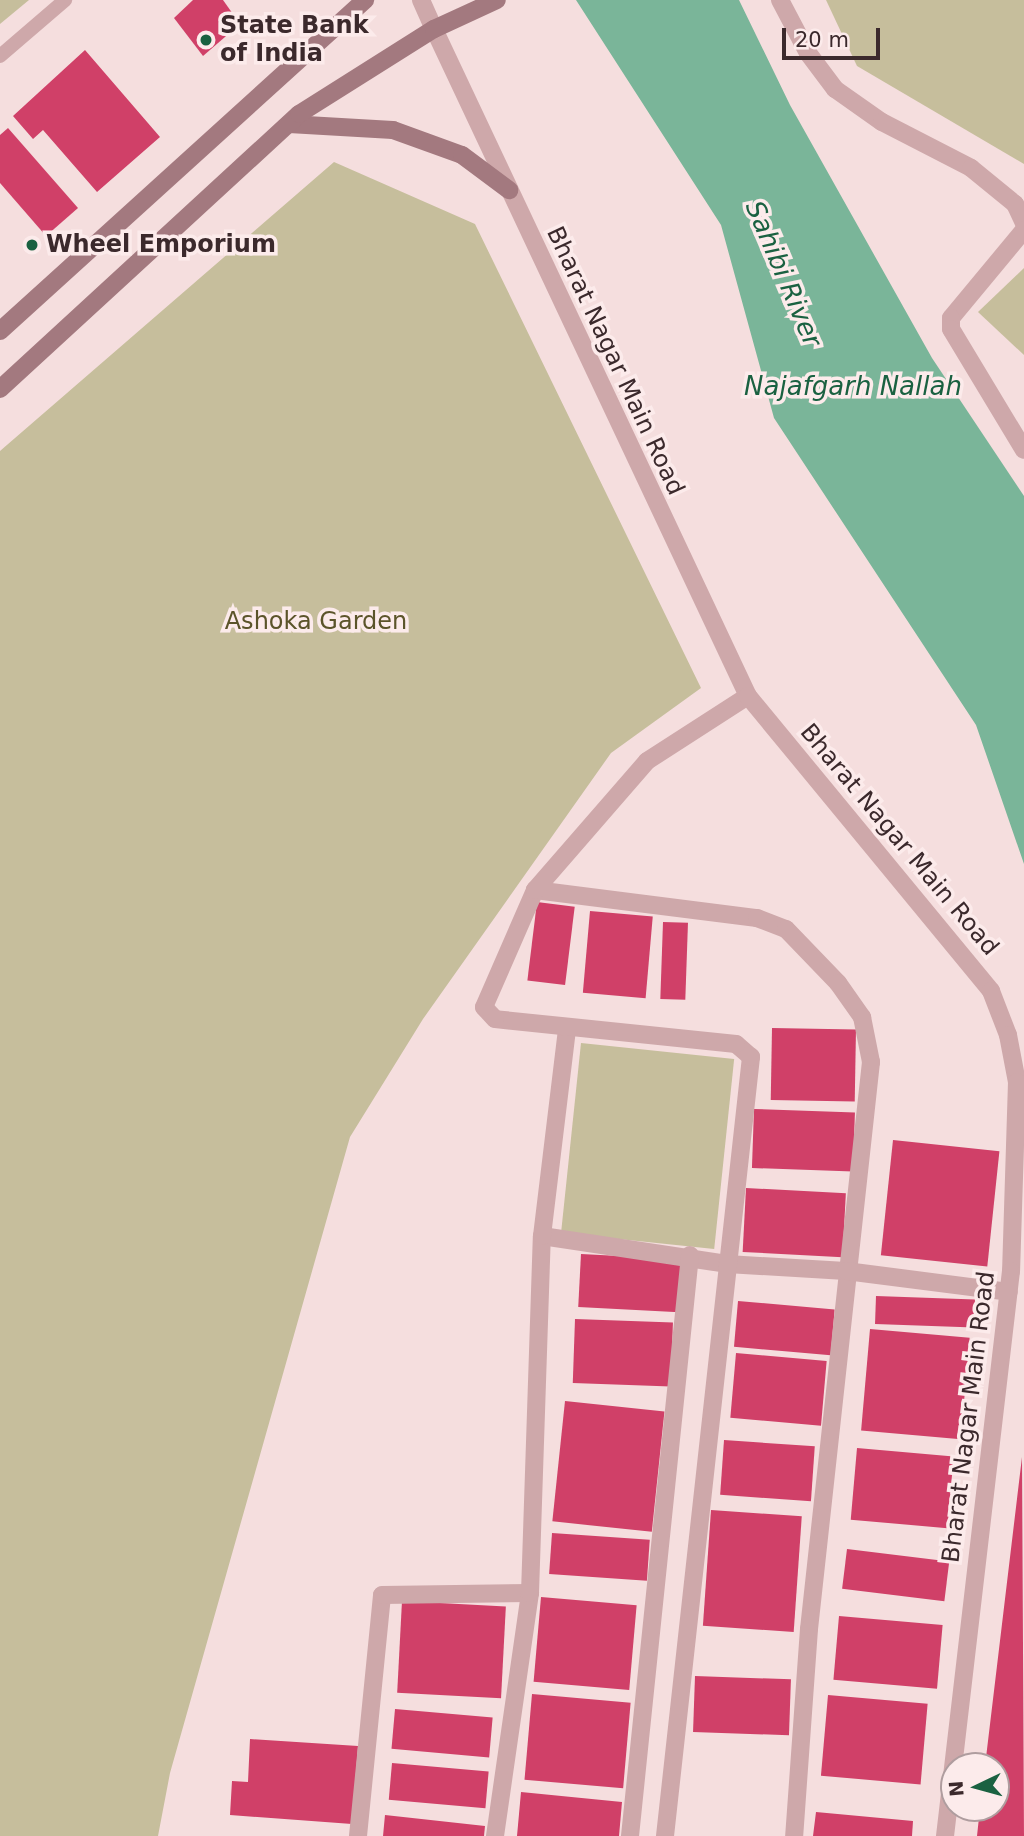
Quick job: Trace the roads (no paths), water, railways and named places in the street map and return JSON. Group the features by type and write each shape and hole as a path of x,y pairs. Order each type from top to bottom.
{"main road":[{"path":"0,331 365,0"},
{"path":"0,389 289,124 434,29 497,0"},
{"path":"289,124 393,130 462,155 509,190"}],"street":[{"name":"Bharat Nagar Main Road","path":"421,0 748,696 991,991 1007,1035 1017,1082 1009,1292 945,1836"},
{"path":"780,0 808,53 835,89 882,122 971,168 1024,217 1024,223"},
{"path":"1024,230 951,318 954,341 1024,450"},
{"path":"665,1836 751,1057 746,1049 736,1044 567,1030 495,1019 484,1007 536,890 648,761 748,696"},
{"path":"536,890 757,918 786,929 838,983 862,1017 871,1062 846,1271 809,1629 794,1836"},
{"path":"495,1836 530,1593 542,1237 567,1030"},
{"path":"1014,1174 1024,1195"},
{"path":"542,1237 690,1255 727,1264 846,1271 1009,1292"},
{"path":"630,1836 690,1255"},
{"path":"358,1836 382,1595 390,1592 530,1593"}],"lane":[{"path":"0,56 65,0"}],"water":[{"name":"Najafgarh Nallah","path":"576,0 739,0 790,105 932,358 1024,496 1024,864 976,725 774,418 721,225"}],"place":[{"name":"State Bank of India","path":"206,40"},
{"name":"Wheel Emporium","path":"32,245"}],"water label":[{"name":"Sahibi River","path":"783,274"}],"park label":[{"name":"Ashoka Garden","path":"316,622"}]}
